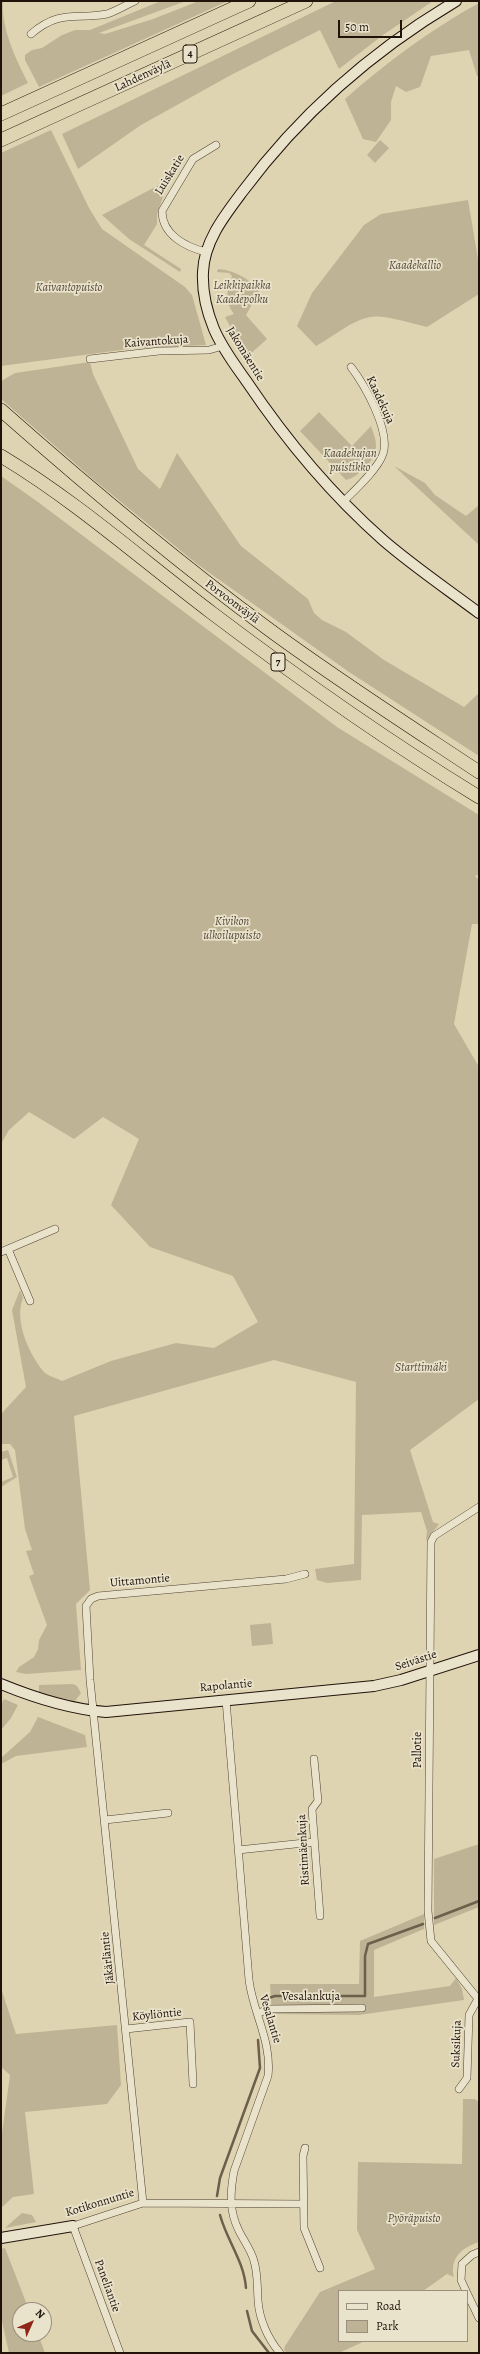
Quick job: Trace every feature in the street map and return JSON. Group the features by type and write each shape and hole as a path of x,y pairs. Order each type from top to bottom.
{"highway":[{"name":"Lahdenväylä","path":"1,114 249,1"},
{"name":"Lahdenväylä","path":"1,140 306,1"},
{"name":"Porvoonväylä","path":"1,410 110,504 211,586 322,668 479,772"},
{"name":"Porvoonväylä","path":"1,456 60,495 270,656 450,779 479,796"},
{"path":"436,744 479,764"},
{"path":"450,779 479,801"}],"street":[{"path":"31,34 40,27 60,17 105,14 135,1"},
{"name":"Jakomäentie","path":"456,1 406,32 380,51 308,114 279,145 233,205 219,226 206,252 203,272 204,297 214,329 223,346 287,437 344,501 397,551 479,613"},
{"name":"Luiskatie","path":"206,252 189,246 169,232 165,227 162,211 193,159 216,145"},
{"name":"Kaivantokuja","path":"90,359 159,351 209,350 223,346"},
{"name":"Kaadekuja","path":"344,501 375,467 383,454 385,442 383,431 362,382 350,367"},
{"path":"1,1252 55,1229"},
{"path":"8,1249 30,1301"},
{"name":"Pallotie","path":"478,1998 435,1948 428,1932 431,1542 434,1536 479,1507"},
{"name":"Uittamontie","path":"94,1711 85,1609 91,1599 98,1596 286,1579 305,1574"},
{"name":"Seivästie","path":"361,1687 400,1680 479,1655"},
{"name":"Rapolantie","path":"1,1684 44,1700 94,1711 106,1712 361,1687"},
{"name":"Vesalantie","path":"226,1700 251,1996 266,2040 270,2060 268,2076 234,2172 230,2204 239,2231 254,2259 259,2283 258,2302 266,2331 280,2353"},
{"name":"Jäkärläntie","path":"94,1711 143,2203"},
{"name":"Ristimäenkuja","path":"314,1759 318,1801 312,1809 320,1916"},
{"path":"105,1820 168,1813"},
{"path":"238,1850 314,1842"},
{"name":"Suksikuja","path":"459,2089 467,2078 469,2015 478,1998"},
{"name":"Vesalankuja","path":"261,2012 269,2009 362,2008"},
{"name":"Köyliöntie","path":"126,2029 190,2022 193,2084"},
{"path":"305,2148 303,2156 304,2228 320,2268"},
{"name":"Kotikonnuntie","path":"1,2238 73,2226 143,2203 303,2204"},
{"name":"Paneliantie","path":"73,2226 120,2353"},
{"path":"465,2290 461,2280 462,2264 472,2255 479,2252"},
{"path":"468,2296 479,2318"}],"green space":[{"path":"1,1 3,1 4,22 10,44 28,83 1,96"},
{"path":"161,1 186,1 99,33 105,34 153,19 199,1 228,1 39,87 25,60 25,55 32,50 42,48 62,35 75,30 90,30"},
{"path":"336,1 433,1 383,35 339,69 320,30 231,75 141,125 78,169 62,134"},
{"path":"479,3 479,76 477,76 469,50 431,56 420,87 406,92 396,86 391,102 391,120 376,142 363,139 345,99 409,47 443,24"},
{"name":"Kaivantopuisto","path":"51,130 89,208 102,229 185,287 192,295 206,345 136,348 1,366 1,153"},
{"path":"380,140 389,148 375,163 367,155"},
{"path":"159,185 163,197 157,214 157,224 144,245 181,269 180,272 129,239 102,215"},
{"name":"Kaadekallio","path":"468,200 479,265 479,294 427,327 390,318 376,316 370,317 356,322 316,346 297,326 312,293 364,225 381,214"},
{"name":"Leikkipaikka Kaadepolku","path":"218,269 236,273 251,282 260,290 246,315 267,339 247,357 225,317 234,314 229,304 227,295 232,276 229,273 217,272"},
{"path":"90,362 93,374 138,469 160,489 177,453 241,546 308,599 314,613 322,620 346,632 384,660 464,707 479,693 479,756 349,672 197,564 94,480 1,399 1,381 15,373"},
{"name":"Kaadekujan puistikko","path":"319,412 352,446 371,426 376,443 374,456 366,467 351,478 346,480 300,431"},
{"path":"394,466 425,483 435,495 466,516 479,505 479,545"},
{"name":"Kivikon ulkoilupuisto","path":"1,476 38,502 337,727 479,815 479,874 475,876 479,880 479,924 472,924 454,1024 479,1067 479,1399 410,1450 433,1522 439,1524 426,1541 427,1531 421,1512 362,1515 361,1580 327,1583 317,1580 315,1569 354,1564 356,1382 274,1360 74,1416 90,1590 76,1604 81,1670 26,1674 16,1672 19,1667 34,1657 38,1649 39,1640 47,1625 29,1576 34,1574 26,1551 32,1550 25,1529 15,1450 10,1444 1,1444 1,1414 26,1387 12,1310 20,1290 23,1298 20,1316 21,1326 32,1355 44,1372 62,1381 111,1361 176,1343 214,1348 258,1322 233,1276 150,1247 111,1205 139,1139 103,1117 74,1139 29,1112 9,1130 1,1144"},
{"path":"8,1450 17,1477 1,1487 1,1482 13,1477 7,1458 1,1460 1,1452"},
{"path":"271,1623 273,1644 252,1646 250,1625"},
{"path":"73,1684 77,1686 81,1693 75,1701 39,1693 39,1685"},
{"path":"4,1699 18,1705 11,1718 1,1730 1,1704"},
{"path":"38,1717 85,1735 87,1747 16,1756 1,1764 1,1758 30,1732"},
{"path":"479,1844 479,1907 434,1925 434,1859"},
{"path":"424,1914 424,1929 374,1950 374,1997 450,1986 456,1978 462,1989 464,2000 359,2015 272,2014 270,1984 359,1984 360,1941"},
{"path":"1,1988 16,2034 117,2025 121,2085 107,2104 25,2112 34,2194 13,2197 1,2208 2,2133 10,2075 1,2067"},
{"name":"Pyöräpuisto","path":"463,2099 475,2099 479,2102 479,2242 463,2250 455,2259 453,2270 454,2277 447,2274 424,2290 338,2290 338,2342 363,2342 339,2353 287,2353 284,2350 285,2346 320,2292 375,2269 357,2230 358,2162 462,2164"},
{"path":"22,2213 32,2215 36,2222 5,2228"},
{"path":"5,2248 26,2302 12,2302 12,2342 41,2342 45,2353 9,2353 1,2317 1,2249"}],"waterway":[{"path":"435,1918 479,1901"},
{"path":"262,2000 275,1996 365,1996 365,1956 368,1944 423,1924"},
{"path":"217,2196 220,2178 260,2068 258,2040"},
{"path":"220,2215 239,2260 245,2278 246,2288"},
{"path":"247,2311 252,2331 269,2353"}],"park label":[{"name":"Starttimäki","path":"421,1368"}]}
